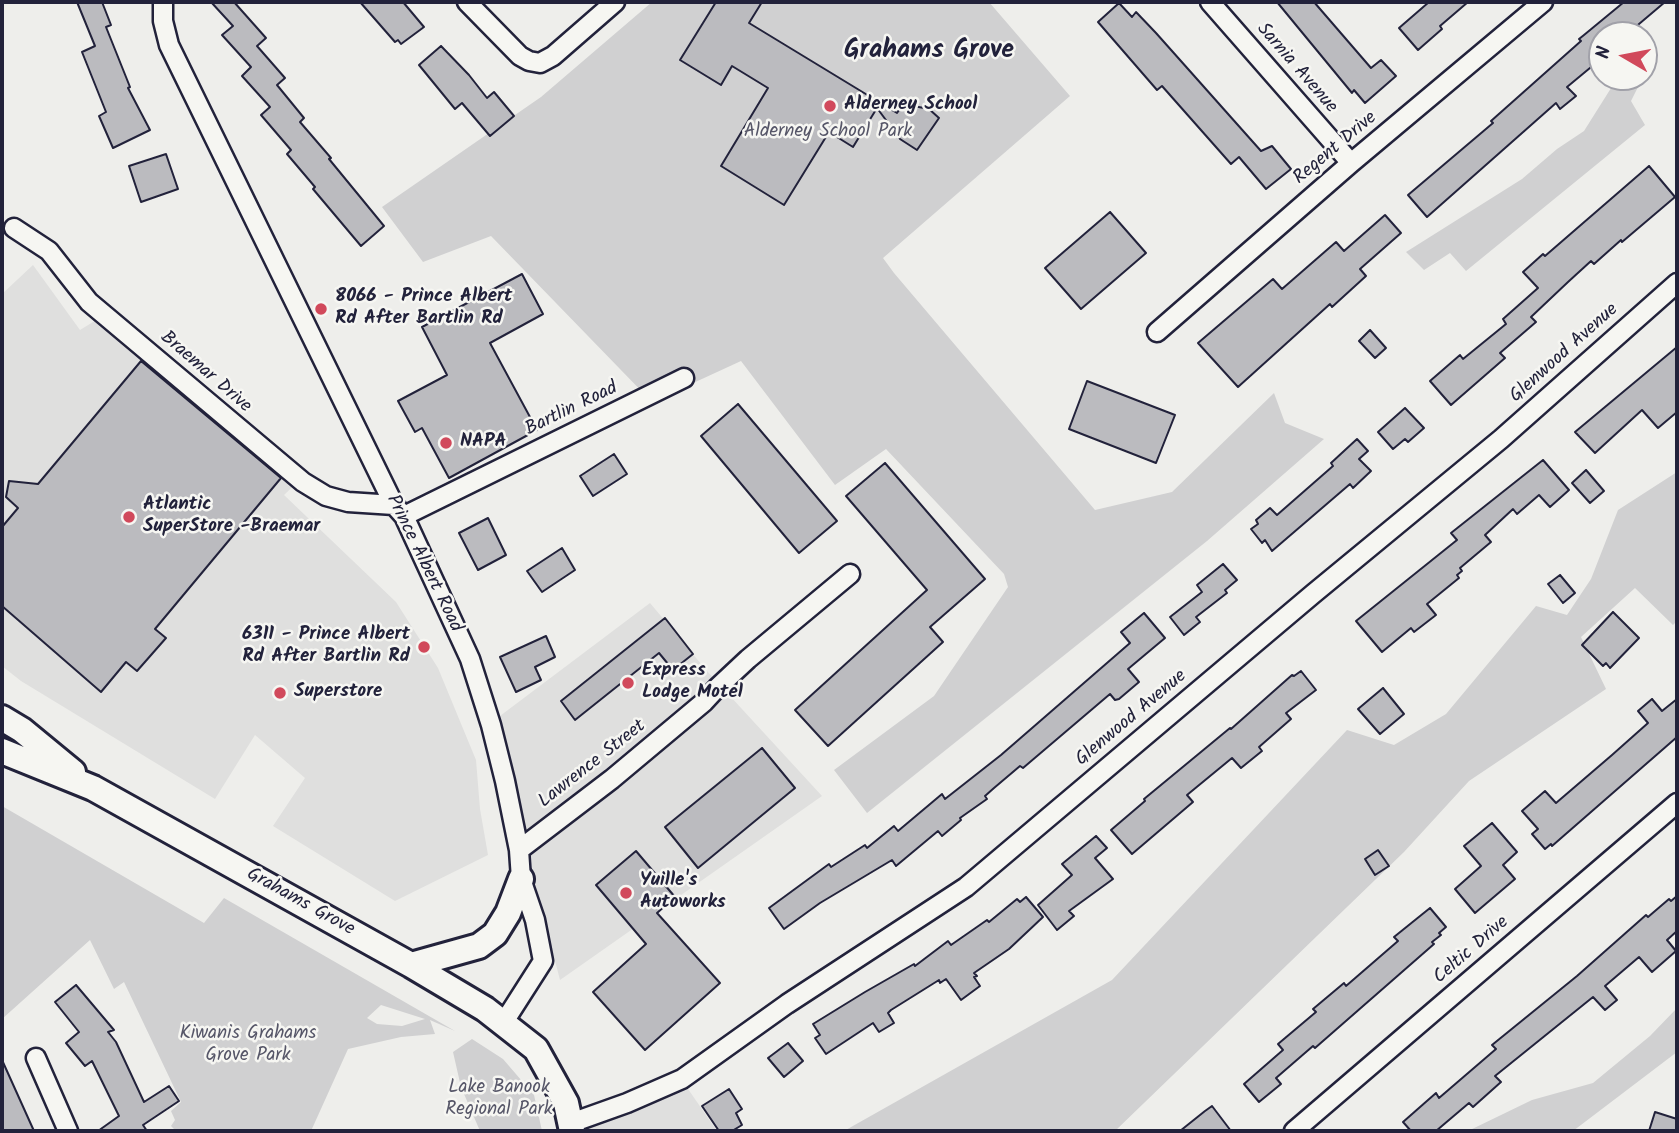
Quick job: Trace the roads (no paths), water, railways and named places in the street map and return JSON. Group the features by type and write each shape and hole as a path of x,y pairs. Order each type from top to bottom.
{"main road":[{"name":"Grahams Grove","path":"2,718 22,730 93,788"},
{"name":"Grahams Grove","path":"2,751 93,788 411,965 504,1022"},
{"path":"411,965 479,946 495,934 508,913 522,880"},
{"path":"504,1022 536,1049 566,1103 572,1127"}],"street":[{"name":"Prince Albert Road","path":"163,2 163,21 169,45 470,659 491,725 519,850 522,880 535,920 542,961 504,1022"},
{"path":"467,2 520,56 540,63 553,56 615,2"},
{"name":"Sarnia Avenue","path":"1210,2 1351,163"},
{"name":"Regent Drive","path":"1157,332 1351,163 1543,2"},
{"name":"Braemar Drive","path":"14,228 49,251 89,302 303,482 326,496 399,511"},
{"name":"Glenwood Avenue","path":"572,1127 682,1079 787,1004 966,887 1501,439 1677,284"},
{"name":"Bartlin Road","path":"399,511 684,378"},
{"name":"Lawrence Street","path":"519,850 612,779 704,702 748,659 850,574"},
{"name":"Celtic Drive","path":"1294,1131 1677,803"},
{"path":"36,1058 68,1131"}],"place":[{"name":"Alderney School","path":"830,106"},
{"name":"8066 - Prince Albert Rd After Bartlin Rd","path":"321,309"},
{"name":"NAPA","path":"446,443"},
{"name":"Atlantic SuperStore -Braemar","path":"129,517"},
{"name":"6311 - Prince Albert Rd After Bartlin Rd","path":"424,647"},
{"name":"Express Lodge Motel","path":"628,683"},
{"name":"Superstore","path":"280,693"},
{"name":"Yuille's Autoworks","path":"626,893"}],"district":[{"name":"Grahams Grove","path":"929,53"}],"park label":[{"name":"Alderney School Park","path":"828,133"},
{"name":"Kiwanis Grahams Grove Park","path":"248,1046"},
{"name":"Lake Banook Regional Park","path":"499,1100"}]}
